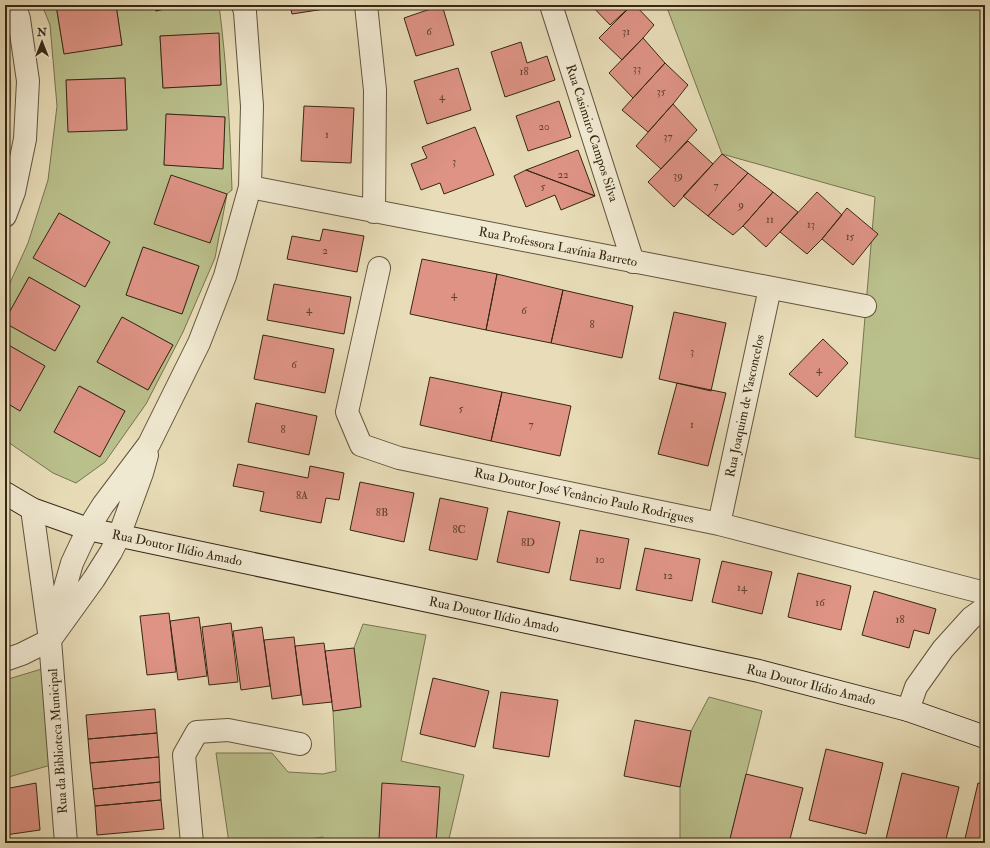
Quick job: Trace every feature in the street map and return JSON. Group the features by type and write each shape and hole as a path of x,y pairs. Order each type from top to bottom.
{"street":[{"path":"5,216 14,192 25,139 28,81 20,26 15,5"},
{"path":"50,640 72,563 88,529 103,505 149,444 199,343 225,276 250,187 252,106 245,12 243,5"},
{"path":"366,5 375,90 374,212"},
{"name":"Rua Casimiro Campos Silva","path":"551,5 633,262"},
{"name":"Rua Professora Lavínia Barreto","path":"250,187 865,306"},
{"name":"Rua Doutor José Venâncio Paulo Rodrigues","path":"379,268 348,412 361,445 399,458 719,524 985,593"},
{"name":"Rua Joaquim de Vasconcelos","path":"719,524 770,288"},
{"path":"5,660 22,654 50,640 94,579 119,536 142,473 149,444"},
{"name":"Rua Doutor Ilídio Amado","path":"5,493 32,509 88,529 759,671 908,710 985,737"},
{"name":"Rua da Biblioteca Municipal","path":"32,509 50,640 66,843"},
{"path":"908,710 916,687 943,649 971,618 985,608"},
{"path":"192,843 184,755 197,732 228,730 300,744"}],"green space":[{"path":"42,5 56,5 64,53 122,45 116,5 154,5 156,11 179,5 219,5 229,120 232,190 227,194 215,258 183,332 146,404 105,462 76,483 53,473 5,440 5,402 20,411 45,366 5,343 5,323 55,351 80,306 29,277 5,320 5,294 28,243 48,180 57,106 50,25","holes":["218,34 221,85 163,88 160,36","125,78 127,129 66,80","167,114 225,117 223,168 164,165","59,213 110,242 85,287","143,247 199,266 182,314 126,295","122,317 173,345 148,390 97,362","80,386 125,411 100,457 54,432"]},
{"path":"666,5 985,5 985,460 855,437 875,197 722,154"},
{"path":"5,36 10,65 11,94 5,152"},
{"path":"363,624 426,635 401,761 464,775 448,843 324,843 323,837 286,843 229,843 216,753 272,753 288,772 323,774 336,771 333,711 361,707 354,648"},
{"path":"45,668 51,765 5,778 5,680"},
{"path":"709,697 762,711 729,843 680,843 680,787 691,731"}],"building":[{"path":"56,5 116,5 122,45 64,54"},
{"path":"154,5 179,5 156,11"},
{"path":"290,5 317,5 318,10 292,14"},
{"path":"317,5 343,5 344,6 318,10"},
{"path":"442,5 454,45 416,56 404,18"},
{"path":"591,5 632,5 610,25"},
{"path":"632,5 635,5 654,25 622,60 599,38"},
{"path":"219,33 221,85 163,88 160,36"},
{"path":"643,38 665,63 633,98 609,73"},
{"path":"521,42 527,63 547,56 555,80 505,97 491,52"},
{"path":"665,63 688,85 648,132 622,110"},
{"path":"458,68 471,110 427,124 414,81"},
{"path":"125,78 127,130 68,132 66,80"},
{"path":"559,101 571,137 528,151 516,116"},
{"path":"673,104 697,130 661,169 636,146"},
{"path":"304,106 354,108 351,163 301,161"},
{"path":"166,114 225,117 223,169 164,165"},
{"path":"475,127 494,175 444,194 440,183 421,190 411,164 427,158 422,147"},
{"path":"688,141 713,164 674,207 648,182"},
{"path":"578,150 595,196 526,170"},
{"path":"722,154 748,173 708,216 683,196"},
{"path":"526,170 595,196 561,210 555,195 526,207 514,176"},
{"path":"748,173 773,192 733,235 708,216"},
{"path":"171,175 227,194 210,243 154,224"},
{"path":"773,192 798,212 766,247 743,226"},
{"path":"817,192 842,215 807,254 780,232"},
{"path":"847,208 878,234 853,265 822,239"},
{"path":"59,213 110,242 85,287 33,258"},
{"path":"323,229 364,236 357,272 287,259 292,236 320,241"},
{"path":"143,247 199,266 182,314 126,295"},
{"path":"422,259 497,274 486,330 410,314"},
{"path":"497,274 563,290 551,343 486,330"},
{"path":"29,277 80,306 55,351 5,323 5,320"},
{"path":"274,284 351,297 344,334 267,320"},
{"path":"563,290 633,306 622,358 551,343"},
{"path":"674,312 726,323 711,391 659,379"},
{"path":"122,317 173,345 148,390 97,362"},
{"path":"263,335 334,349 325,393 254,379"},
{"path":"823,339 848,363 817,397 789,374"},
{"path":"5,343 45,366 20,411 5,402"},
{"path":"430,377 502,392 491,441 420,425"},
{"path":"677,383 726,393 708,466 658,454"},
{"path":"79,386 125,411 100,457 54,432"},
{"path":"502,392 571,406 560,456 491,441"},
{"path":"256,403 317,416 309,455 248,442"},
{"path":"238,464 308,478 310,466 344,473 339,500 326,498 321,523 260,511 264,492 233,486"},
{"path":"360,482 414,493 404,542 350,530"},
{"path":"440,498 488,508 477,560 429,550"},
{"path":"508,511 560,522 549,573 497,562"},
{"path":"580,530 629,539 620,589 570,580"},
{"path":"645,548 700,559 692,601 636,590"},
{"path":"722,561 772,572 762,614 712,602"},
{"path":"798,573 851,586 841,630 788,617"},
{"path":"874,591 936,609 929,634 914,630 909,648 862,635"},
{"path":"169,613 176,672 147,675 140,616"},
{"path":"5,614 9,626 5,628"},
{"path":"199,617 207,676 178,680 170,621"},
{"path":"231,623 238,682 209,685 202,627"},
{"path":"262,627 270,686 241,690 233,631"},
{"path":"294,637 301,695 272,699 264,640"},
{"path":"324,643 332,702 303,705 295,646"},
{"path":"354,648 361,707 333,711 325,651"},
{"path":"433,678 489,691 475,747 420,734"},
{"path":"501,692 558,700 549,757 493,748"},
{"path":"155,709 157,733 88,739 86,715"},
{"path":"635,720 691,731 680,787 624,776"},
{"path":"157,733 159,757 90,763 88,739"},
{"path":"826,749 883,763 866,834 809,820"},
{"path":"159,757 160,782 93,789 90,763"},
{"path":"902,773 959,787 945,843 885,843"},
{"path":"746,774 803,788 789,843 729,843"},
{"path":"160,782 161,800 95,806 93,789"},
{"path":"36,783 40,830 5,835 5,789"},
{"path":"382,783 440,787 436,843 379,840"},
{"path":"978,783 985,784 985,843 964,843"},
{"path":"161,800 164,829 97,835 95,806"}]}
